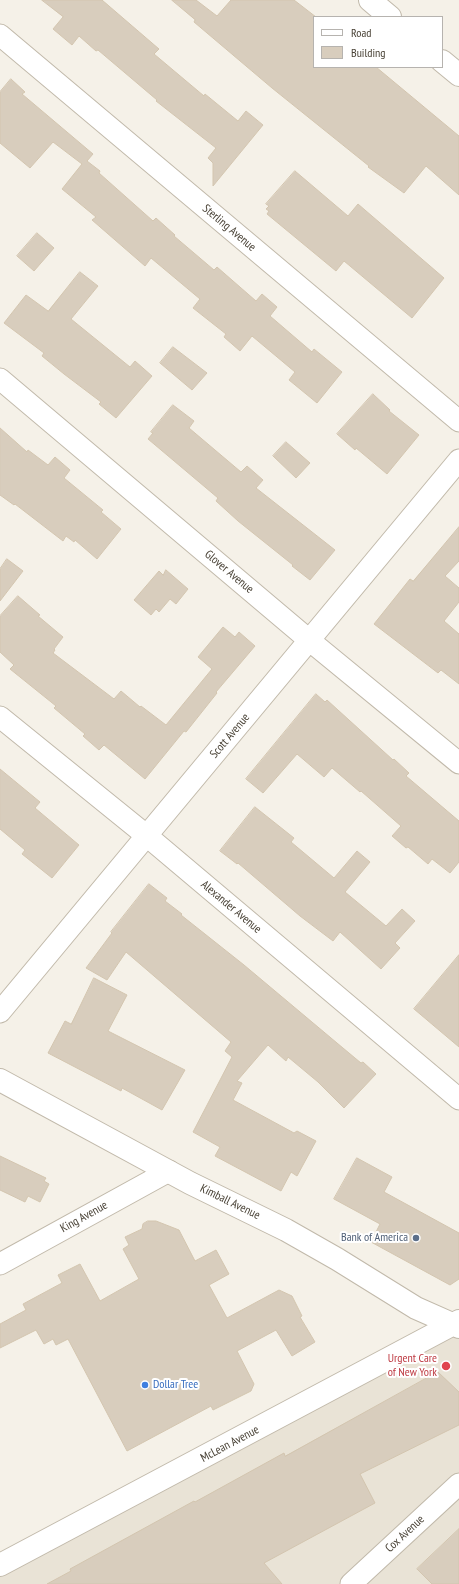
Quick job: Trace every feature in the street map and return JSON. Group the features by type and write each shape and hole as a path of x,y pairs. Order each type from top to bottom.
{"street":[{"path":"370,0 389,16"},
{"name":"Sterling Avenue","path":"0,35 459,421"},
{"path":"443,62 459,75"},
{"name":"Glover Avenue","path":"0,378 309,640 459,763"},
{"name":"Scott Avenue","path":"0,1012 459,460"},
{"name":"Alexander Avenue","path":"0,717 147,836 459,1099"},
{"name":"Kimball Avenue","path":"0,1080 210,1193 286,1230 337,1259 416,1308 457,1324"},
{"name":"King Avenue","path":"0,1264 169,1171"},
{"name":"McLean Avenue","path":"0,1565 457,1324"},
{"name":"Cox Avenue","path":"351,1584 459,1484"}],"shaded area":[{"path":"459,1327 459,1584 0,1584 0,1565"}],"building":[{"path":"42,0 102,0 159,49 154,54 204,96 205,94 238,121 246,111 263,125 213,186 213,163 208,158 216,148 156,101 157,100 98,50 96,51 79,36 72,45 53,29 63,17"},
{"path":"172,0 196,0 217,16 231,0 294,0 315,16 313,16 313,68 377,68 459,136 459,195 426,166 404,193 368,167 369,166 272,88 194,22 195,20"},
{"path":"11,79 25,92 22,94 93,154 87,161 100,171 99,173 153,221 156,218 175,235 174,236 214,270 217,267 256,301 262,294 277,307 270,316 312,352 314,349 342,372 317,403 289,380 295,372 252,336 240,351 224,337 226,334 193,308 200,299 151,258 145,266 92,220 96,217 62,189 82,164 53,142 30,168 0,143 0,92"},
{"path":"295,171 348,216 358,204 444,278 412,318 344,261 336,271 267,214 269,211 266,209 269,206 266,204"},
{"path":"37,233 54,248 34,271 17,256"},
{"path":"80,272 98,286 71,319 130,367 135,361 152,376 116,418 99,404 101,402 42,356 44,353 4,323 26,295 48,311"},
{"path":"173,347 207,373 192,390 160,363"},
{"path":"373,394 390,410 389,411 419,435 387,474 356,448 355,450 337,434"},
{"path":"173,405 194,421 189,428 241,472 247,466 263,480 256,488 335,550 310,580 238,521 216,501 218,498 148,439 153,433 151,432"},
{"path":"0,428 27,452 28,450 48,465 55,457 70,470 64,478 103,510 101,512 121,529 97,559 75,540 74,542 66,536 63,541 15,504 14,505 0,495"},
{"path":"286,442 310,463 296,478 273,456"},
{"path":"459,527 459,561 445,576 459,588 459,602 444,621 459,634 459,684 441,670 438,673 374,624 410,579 413,581"},
{"path":"7,559 23,571 0,601 0,569"},
{"path":"166,570 188,589 176,604 170,599 159,612 156,609 151,615 134,600 159,571 163,575"},
{"path":"18,596 40,615 38,616 63,637 54,649 55,650 53,653 114,699 121,691 140,707 141,706 166,725 212,669 198,657 223,627 235,637 239,632 255,646 216,692 217,693 186,732 184,731 145,779 104,745 99,750 83,736 85,734 54,708 56,706 10,669 14,665 0,652 0,616"},
{"path":"316,694 325,702 327,700 393,760 394,759 409,773 406,776 459,821 459,862 450,873 432,859 428,864 392,836 401,826 332,768 324,777 297,754 263,793 246,779"},
{"path":"0,769 40,802 35,808 79,845 52,878 22,854 25,850 0,829"},
{"path":"255,807 294,838 291,842 334,878 357,851 370,862 345,892 386,926 402,909 415,921 395,943 400,948 381,969 340,932 333,941 300,916 238,863 237,864 220,851"},
{"path":"149,884 167,898 165,901 182,914 181,915 376,1074 344,1108 318,1082 288,1057 286,1061 268,1045 237,1081 242,1083 233,1100 294,1133 297,1131 316,1141 297,1176 291,1172 281,1191 215,1156 220,1147 193,1132 232,1057 225,1051 231,1042 126,952 107,980 86,968 112,933 111,932"},
{"path":"459,955 459,1047 414,1009"},
{"path":"94,978 127,995 108,1031 185,1070 162,1110 122,1088 121,1091 48,1053 65,1021 71,1024"},
{"path":"0,1156 46,1178 44,1181 49,1184 40,1202 28,1196 25,1202 0,1190"},
{"name":"Bank of America","path":"357,1158 392,1177 384,1192 459,1233 459,1279 450,1285 371,1242 380,1224 334,1199"},
{"path":"148,1221 156,1221 179,1230 195,1261 216,1250 229,1274 209,1285 227,1318 279,1290 292,1296 302,1316 300,1317 315,1342 292,1356 276,1330 237,1351 254,1384 251,1391 213,1410 211,1406 127,1451 68,1339 56,1345 53,1339 44,1344 36,1330 0,1348 0,1324 26,1310 23,1304 62,1283 58,1275 80,1264 100,1301 139,1279 123,1249 129,1245 125,1237 142,1229 143,1224"},
{"path":"438,1372 459,1392 459,1425 360,1474 375,1503 264,1563 282,1584 47,1584 71,1571 70,1569 194,1501 195,1502 284,1453 285,1456"},
{"path":"459,1529 459,1584 432,1584 417,1569"}],"place":[{"name":"Bank of America","path":"416,1238"},
{"name":"Urgent Care of New York","path":"446,1366"},
{"name":"Dollar Tree","path":"145,1385"}]}
